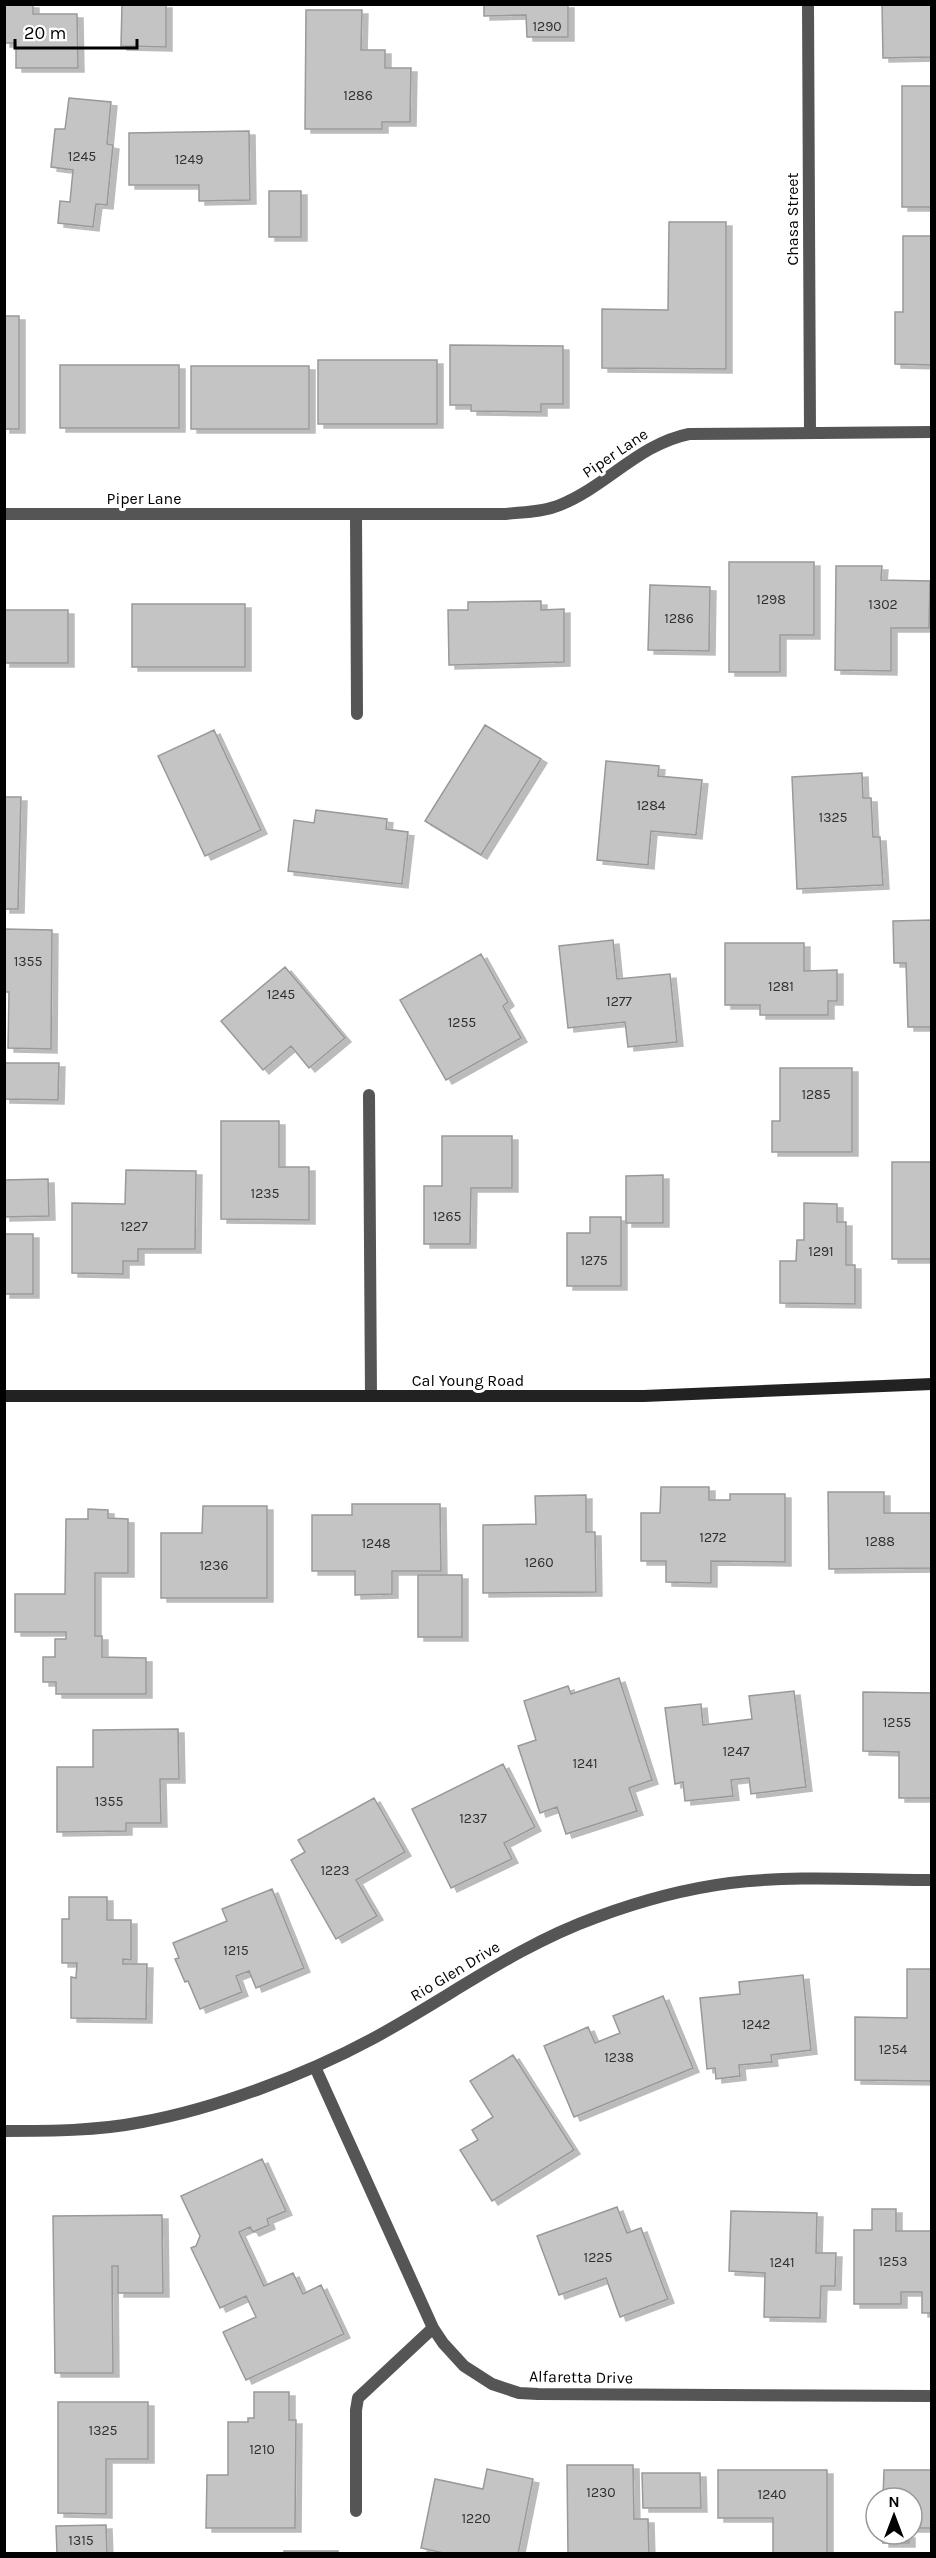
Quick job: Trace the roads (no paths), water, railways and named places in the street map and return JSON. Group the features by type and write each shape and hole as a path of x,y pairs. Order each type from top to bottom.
{"main road":[{"name":"Cal Young Road","path":"4,1396 644,1396 932,1383"}],"street":[{"name":"Chasa Street","path":"808,4 810,433"},
{"name":"Piper Lane","path":"4,514 506,514 559,506 587,492 654,445 672,437 689,434 932,432"},
{"path":"356,514 357,714"},
{"path":"369,1095 371,1396"},
{"name":"Rio Glen Drive","path":"4,2131 50,2131 140,2123 208,2105 315,2067 372,2039 515,1954 559,1932 634,1904 733,1883 932,1880"},
{"name":"Alfaretta Drive","path":"315,2067 434,2328 452,2355 476,2376 505,2390 519,2393 932,2396"},
{"path":"356,2511 358,2398 434,2328"}]}
